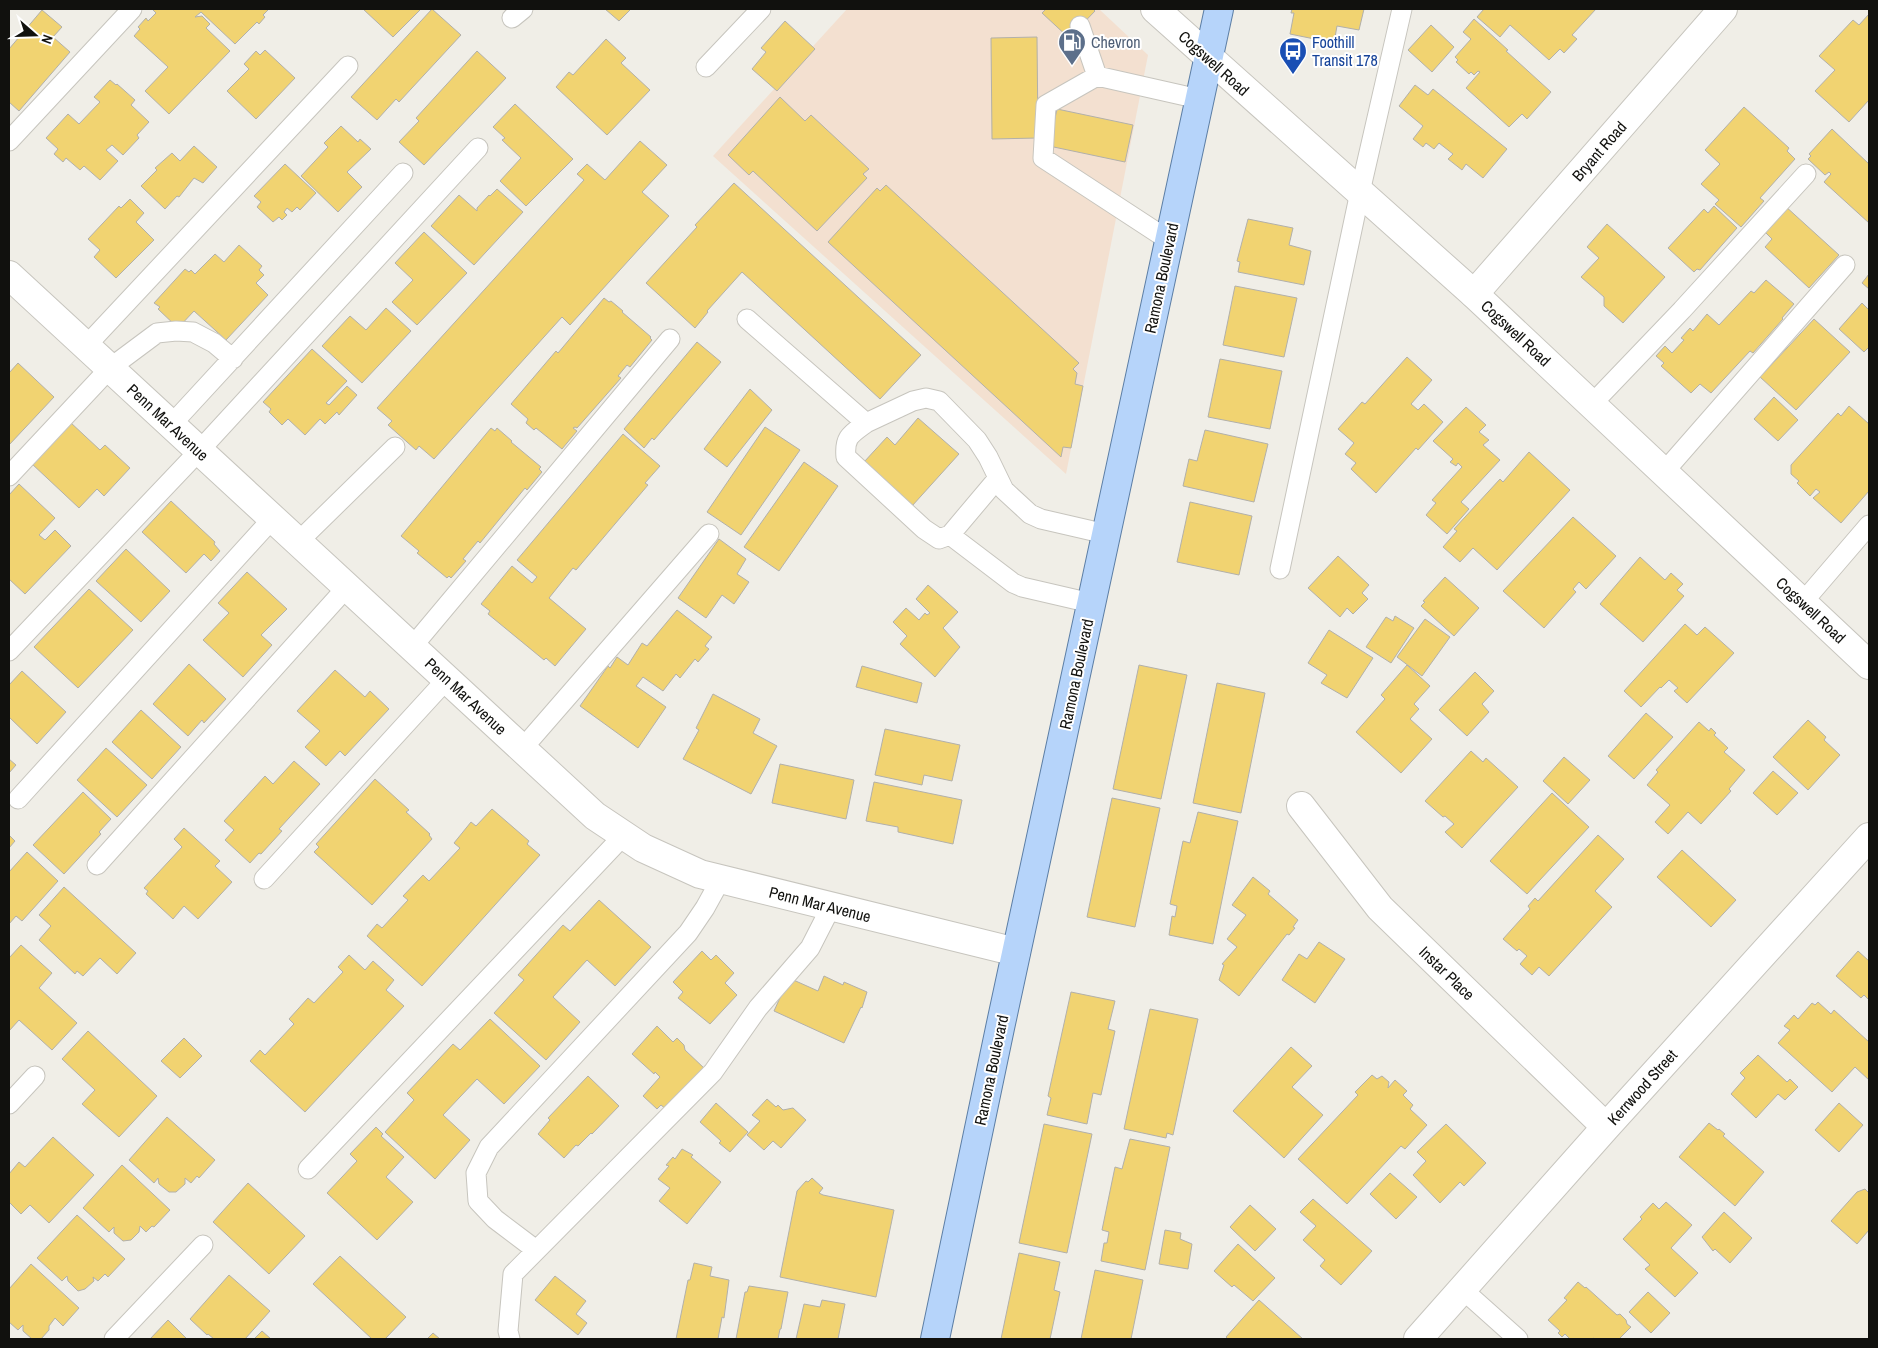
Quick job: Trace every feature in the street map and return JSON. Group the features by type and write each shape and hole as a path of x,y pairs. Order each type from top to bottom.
{"main road":[{"name":"Ramona Boulevard","path":"935,1339 1016,952 1219,9"}],"street":[{"name":"Cogswell Road","path":"1155,9 1474,294 1869,665"},
{"name":"Bryant Road","path":"1474,294 1723,9"},
{"name":"Penn Mar Avenue","path":"9,275 595,816 651,852 700,874 1016,952"},
{"name":"Instar Place","path":"1301,806 1380,908 1606,1127"},
{"name":"Kerrwood Street","path":"1418,1339 1606,1127 1869,837"}],"lane":[{"path":"9,140 132,9"},
{"path":"706,67 761,9"},
{"path":"1280,570 1360,192 1402,9"},
{"path":"1080,26 1097,76"},
{"path":"86,346 348,66"},
{"path":"1170,240 1043,158 1046,105 1097,76 1199,99"},
{"path":"9,651 199,451 478,148"},
{"path":"171,425 403,173"},
{"path":"1592,404 1682,310 1806,174"},
{"path":"1664,472 1845,265"},
{"path":"747,319 866,423"},
{"path":"9,476 110,368 157,333 193,332 214,343 233,359"},
{"path":"412,646 670,339"},
{"path":"998,478 950,535 939,539 924,529 846,457 845,447 849,435 866,423 913,401 926,398 939,401 977,440 988,457 1004,490 1030,514 1041,519 1106,534"},
{"path":"298,542 395,447"},
{"path":"18,799 273,518"},
{"path":"1803,602 1869,525"},
{"path":"522,748 709,534"},
{"path":"950,535 1012,582 1022,587 1091,603"},
{"path":"97,865 347,587"},
{"path":"264,879 447,679"},
{"path":"308,1169 624,835"},
{"path":"536,1250 494,1219 478,1201 476,1173 484,1156 489,1147 688,933 721,879"},
{"path":"510,1339 508,1331 513,1274 713,1072 758,1008 810,948 831,907"},
{"path":"9,1104 35,1076"},
{"path":"114,1339 203,1245"},
{"path":"1462,1289 1518,1339"}],"shaded area":[{"path":"847,9 1099,9 1148,55 1066,474 713,156"}],"building":[{"path":"154,9 269,9 263,15 265,17 259,24 257,22 235,44 201,12 195,17 202,16 210,24 206,28 230,51 169,114 145,91 168,67 134,36 140,29 138,27 146,18 148,21 156,13"},
{"path":"363,9 421,9 393,37"},
{"path":"432,9 461,35 399,102 396,99 377,120 351,97"},
{"path":"605,9 631,9 619,21"},
{"path":"1046,9 1093,9 1095,11 1069,38 1042,13"},
{"path":"1292,9 1364,9 1359,30 1337,26 1334,43 1290,34 1294,13 1291,13"},
{"path":"1484,9 1596,9 1572,35 1577,39 1564,53 1560,49 1549,60 1510,25 1500,37 1477,17"},
{"path":"42,10 62,27 53,37 70,52 19,111 9,102 9,49"},
{"path":"1869,14 1869,100 1849,122 1815,91 1835,70 1819,56 1853,20 1859,25"},
{"path":"1474,19 1551,92 1527,119 1522,114 1509,127 1466,88 1480,72 1478,71 1474,75 1471,72 1469,74 1456,62 1458,60 1455,57 1471,39 1463,32"},
{"path":"785,21 815,49 777,91 752,69 766,52 761,48"},
{"path":"1431,25 1454,47 1432,72 1408,50"},
{"path":"1037,37 1038,138 992,139 991,38"},
{"path":"606,39 626,58 621,63 650,90 607,135 556,87 569,72 573,75"},
{"path":"265,50 295,78 256,119 227,91 249,69 244,64 256,51 260,55"},
{"path":"477,51 506,78 424,165 399,142 419,121 416,118"},
{"path":"110,80 135,100 131,105 149,122 137,135 139,138 123,155 112,145 106,150 118,161 100,180 84,166 80,170 66,158 63,162 54,154 58,149 46,138 68,114 79,124 100,102 94,97"},
{"path":"1415,85 1428,95 1433,89 1507,149 1483,178 1466,164 1462,170 1448,159 1453,154 1439,143 1434,149 1426,143 1423,147 1413,139 1423,126 1399,106"},
{"path":"780,97 805,121 811,115 869,169 863,174 867,178 817,231 753,171 749,175 728,155"},
{"path":"515,104 573,159 526,206 500,181 521,158 502,140 505,138 493,127"},
{"path":"1744,107 1789,148 1787,151 1795,159 1760,198 1764,201 1741,227 1715,204 1719,200 1701,184 1720,164 1705,150"},
{"path":"1057,109 1133,125 1125,162 1049,146"},
{"path":"341,126 358,142 360,139 371,149 347,172 362,187 338,212 301,176 328,147 324,143"},
{"path":"1832,129 1869,164 1869,223 1824,182 1831,174 1829,172 1825,175 1808,159 1811,156 1809,154"},
{"path":"640,141 667,165 642,192 669,216 570,325 562,317 434,459 419,446 416,450 388,425 392,421 377,408 584,180 577,174 587,164 605,180"},
{"path":"194,146 217,167 203,183 194,178 179,197 177,196 165,209 141,186 157,170 155,168 172,153 180,161"},
{"path":"285,164 316,193 300,210 297,207 292,212 287,208 284,212 287,215 282,220 279,217 273,222 257,207 261,202 254,196"},
{"path":"734,183 921,355 880,399 742,272 707,311 695,328 646,283 697,227 695,225"},
{"path":"886,185 1079,363 1073,369 1077,373 1075,384 1083,386 1071,448 1063,447 1061,457 828,242 877,188 880,191"},
{"path":"497,189 523,212 474,265 431,226 459,195 477,211 477,208"},
{"path":"130,199 144,213 136,222 154,240 116,278 94,257 100,250 88,239 119,206 121,208"},
{"path":"1784,205 1839,255 1809,288 1765,247 1772,239 1762,229"},
{"path":"1714,206 1737,228 1700,270 1697,269 1694,272 1668,248 1704,209 1708,213"},
{"path":"1248,219 1293,228 1289,245 1311,251 1304,285 1238,272 1240,262 1237,261"},
{"path":"1607,224 1665,277 1623,323 1604,306 1604,297 1581,277 1599,258 1587,247"},
{"path":"424,232 467,273 417,325 392,302 413,280 395,263"},
{"path":"239,245 262,266 259,270 264,275 256,283 268,295 226,340 194,311 178,328 158,309 160,307 154,303 185,269 189,272 191,270 195,274 215,254 224,262"},
{"path":"1869,274 1869,289 1862,283"},
{"path":"1766,280 1794,304 1753,353 1750,351 1711,393 1700,384 1691,393 1661,366 1664,363 1656,356 1665,346 1672,353 1684,340 1681,338 1690,328 1693,331 1707,314 1719,325 1751,291 1754,293"},
{"path":"1235,286 1297,298 1284,357 1223,345"},
{"path":"604,298 623,311 652,340 630,367 627,365 618,376 621,378 577,428 573,428 577,431 562,449 536,428 534,430 526,423 528,419 511,404 556,351 558,353"},
{"path":"1862,303 1869,310 1869,347 1864,352 1839,329"},
{"path":"386,308 411,331 362,383 322,346 350,316 366,330"},
{"path":"1814,319 1850,352 1796,410 1760,377"},
{"path":"697,342 721,362 654,440 652,438 644,448 624,429"},
{"path":"312,349 347,381 326,403 329,405 347,386 357,395 339,415 337,412 325,424 320,419 305,435 288,419 282,425 269,412 271,409 263,402"},
{"path":"1407,357 1432,380 1411,404 1418,410 1424,404 1443,422 1418,450 1416,448 1376,493 1351,469 1356,463 1345,454 1354,443 1338,429 1362,402 1365,404"},
{"path":"1220,359 1282,371 1270,429 1208,417"},
{"path":"18,363 54,397 9,445 9,373"},
{"path":"750,389 772,410 727,467 704,449"},
{"path":"1774,397 1798,420 1778,441 1754,419"},
{"path":"1849,406 1869,424 1869,491 1841,523 1813,498 1820,492 1816,489 1810,496 1797,483 1799,481 1791,474 1791,465 1838,413 1841,416"},
{"path":"1466,407 1486,425 1479,432 1489,440 1483,445 1500,460 1461,502 1469,509 1447,534 1426,515 1436,503 1432,500 1462,467 1458,463 1456,466 1450,462 1453,459 1433,441"},
{"path":"918,418 959,454 912,506 864,462 887,437 895,445"},
{"path":"70,422 100,450 105,445 130,468 104,496 97,489 79,508 31,463"},
{"path":"765,427 800,450 741,535 707,512"},
{"path":"491,428 495,431 497,428 541,467 539,469 542,472 527,490 525,488 480,543 478,541 463,559 466,561 451,578 449,576 447,578 417,553 419,551 401,536"},
{"path":"1205,430 1268,444 1254,502 1183,486 1189,459 1197,461"},
{"path":"623,434 660,466 645,483 648,485 576,570 573,568 549,598 586,629 555,666 546,658 544,660 488,614 490,611 481,604 512,566 532,583 537,577 517,560"},
{"path":"1529,452 1570,490 1497,570 1473,548 1460,562 1443,547 1457,531 1454,529 1500,479 1503,482"},
{"path":"804,462 838,486 779,571 744,547"},
{"path":"19,484 55,518 39,535 45,540 55,530 71,546 25,594 9,579 9,495"},
{"path":"171,501 215,542 214,544 220,551 211,561 204,554 186,573 142,532"},
{"path":"1190,502 1252,516 1239,575 1177,562"},
{"path":"1573,517 1616,556 1586,589 1579,582 1573,589 1576,592 1544,628 1503,591"},
{"path":"719,539 746,559 737,574 749,582 734,604 722,595 706,618 678,598"},
{"path":"126,549 170,591 141,622 96,581"},
{"path":"1338,556 1369,585 1362,593 1368,599 1353,614 1347,608 1340,617 1308,588"},
{"path":"1640,557 1665,580 1671,573 1683,584 1677,590 1684,596 1643,642 1600,604"},
{"path":"247,572 287,609 261,635 272,645 243,677 203,640 229,613 218,603"},
{"path":"1445,577 1479,608 1454,636 1421,606 1425,602 1423,601"},
{"path":"928,585 958,612 943,628 960,647 935,677 900,644 907,636 893,622 906,608 919,620 925,613 927,615 930,613 916,599"},
{"path":"89,589 133,630 78,688 34,647"},
{"path":"677,610 712,637 705,646 709,649 698,662 695,659 680,678 676,674 663,691 643,677 636,686 666,707 638,748 580,706 608,666 610,668 617,657 628,665 642,643 647,646"},
{"path":"1395,616 1414,628 1391,663 1366,647 1386,617 1393,621"},
{"path":"1425,619 1450,637 1422,676 1397,657"},
{"path":"1685,624 1697,635 1705,627 1734,653 1687,703 1674,691 1678,688 1669,680 1641,707 1624,691"},
{"path":"1329,630 1373,658 1347,698 1321,683 1327,675 1308,663"},
{"path":"189,664 226,699 204,723 202,720 188,736 153,704"},
{"path":"1139,665 1187,675 1161,799 1113,789"},
{"path":"1407,665 1430,686 1414,704 1419,709 1410,719 1432,739 1401,773 1356,732 1385,699 1381,695"},
{"path":"862,666 922,683 917,703 856,687"},
{"path":"335,670 365,697 370,691 389,709 345,756 340,751 326,766 305,747 320,731 297,711"},
{"path":"22,671 66,712 37,744 9,717 9,685"},
{"path":"1475,672 1494,691 1482,704 1489,712 1467,736 1439,710"},
{"path":"1217,683 1265,693 1241,813 1193,803"},
{"path":"713,694 760,719 753,733 777,746 751,794 683,759 699,730 696,728"},
{"path":"141,710 181,747 152,779 112,742"},
{"path":"1646,713 1673,737 1634,779 1608,756"},
{"path":"1808,720 1826,737 1824,740 1840,755 1808,790 1773,757"},
{"path":"1699,722 1709,731 1711,728 1716,733 1714,735 1728,748 1724,752 1745,770 1729,789 1731,791 1701,824 1688,812 1668,834 1655,822 1670,805 1647,785 1658,772 1656,770"},
{"path":"885,729 960,745 952,781 924,775 922,785 875,775"},
{"path":"106,748 147,785 117,817 77,780"},
{"path":"1471,751 1483,762 1486,758 1518,787 1462,848 1445,832 1454,824 1425,801"},
{"path":"1564,757 1590,780 1568,804 1543,781"},
{"path":"9,759 16,765 9,773"},
{"path":"294,761 320,784 279,829 282,831 250,863 225,840 234,830 224,821 265,776 273,784"},
{"path":"780,764 854,780 846,819 772,803"},
{"path":"1773,771 1798,793 1777,815 1753,793"},
{"path":"375,779 409,810 406,812 430,834 432,839 372,905 314,852 319,847 316,844"},
{"path":"874,782 962,800 953,844 898,832 898,827 866,821"},
{"path":"83,792 111,819 99,832 101,834 64,874 33,845"},
{"path":"1552,793 1589,827 1527,894 1490,861"},
{"path":"1112,798 1160,808 1135,927 1087,917"},
{"path":"492,809 529,841 527,844 540,855 422,986 367,936 377,924 382,928 408,900 403,896 423,875 429,881 460,848 454,843 471,822 476,826"},
{"path":"1198,812 1238,821 1213,944 1169,935 1172,916 1175,917 1177,906 1170,904 1183,841 1190,843"},
{"path":"184,828 220,861 215,866 232,882 198,919 184,906 173,919 146,894 148,891 144,888 182,847 174,839"},
{"path":"9,835 15,841 9,848"},
{"path":"1598,835 1624,859 1595,891 1612,907 1549,976 1539,967 1532,975 1520,964 1527,956 1519,949 1517,951 1503,939 1530,909 1528,906 1535,898 1538,901"},
{"path":"1682,850 1736,900 1711,927 1657,877"},
{"path":"27,852 58,881 22,921 16,916 9,924 9,872"},
{"path":"1253,877 1270,891 1268,894 1298,920 1293,927 1295,928 1289,935 1287,934 1239,996 1219,980 1224,965 1222,964 1237,947 1227,939 1246,915 1232,905"},
{"path":"64,887 136,953 117,974 100,958 83,976 77,971 75,974 39,940 51,926 39,915"},
{"path":"599,900 651,947 615,986 587,960 553,997 580,1022 546,1060 494,1013 524,980 518,975 563,925 570,931"},
{"path":"1319,942 1345,959 1315,1003 1282,980 1299,954 1307,959"},
{"path":"21,945 52,973 39,988 77,1023 52,1050 19,1020 9,1031 9,958"},
{"path":"702,951 711,960 716,955 734,973 725,983 737,995 710,1024 678,998 683,992 673,982"},
{"path":"1858,951 1869,961 1869,1000 1864,995 1861,998 1836,976"},
{"path":"349,955 365,970 373,961 394,980 386,990 404,1006 305,1112 250,1061 260,1050 265,1055 294,1024 289,1019 308,998 314,1003 343,972 338,967"},
{"path":"824,976 843,985 844,982 867,992 862,1008 844,1043 774,1011 789,978 818,991"},
{"path":"1071,992 1115,1001 1108,1029 1115,1031 1101,1095 1093,1093 1087,1124 1047,1115 1051,1098 1048,1096"},
{"path":"1818,1002 1831,1014 1834,1010 1869,1042 1869,1080 1855,1067 1832,1092 1778,1043 1790,1030 1784,1026 1794,1015 1798,1019 1812,1003 1815,1005"},
{"path":"1150,1009 1198,1019 1173,1135 1167,1133 1166,1138 1124,1129"},
{"path":"490,1019 540,1066 504,1104 477,1079 443,1115 470,1140 435,1179 385,1132 414,1100 407,1093 453,1044 460,1050"},
{"path":"657,1026 673,1042 677,1038 684,1045 685,1050 705,1069 667,1110 661,1105 657,1109 643,1096 660,1077 632,1054"},
{"path":"88,1031 157,1096 119,1137 82,1104 95,1090 62,1059"},
{"path":"184,1038 202,1056 180,1078 161,1061"},
{"path":"1291,1047 1312,1066 1292,1087 1323,1115 1284,1158 1233,1111"},
{"path":"1758,1055 1787,1082 1790,1079 1798,1087 1785,1100 1778,1094 1756,1118 1731,1094 1745,1078 1740,1073"},
{"path":"1372,1075 1377,1079 1382,1076 1389,1082 1388,1088 1395,1080 1407,1091 1403,1095 1413,1105 1410,1109 1427,1125 1405,1149 1401,1146 1347,1204 1298,1159 1358,1095 1355,1092"},
{"path":"588,1076 619,1106 592,1134 578,1146 576,1145 564,1158 538,1134 550,1120 548,1118"},
{"path":"767,1099 783,1110 793,1108 806,1120 781,1148 773,1141 764,1150 747,1135 760,1121 752,1115"},
{"path":"716,1103 748,1132 730,1152 700,1122"},
{"path":"1839,1103 1863,1125 1839,1152 1815,1130"},
{"path":"167,1117 215,1160 199,1178 197,1176 191,1183 185,1178 185,1184 176,1192 169,1192 159,1184 158,1178 154,1183 129,1160"},
{"path":"1709,1123 1725,1134 1723,1136 1764,1172 1735,1206 1679,1157"},
{"path":"1044,1124 1092,1134 1067,1253 1019,1243"},
{"path":"1446,1124 1486,1163 1464,1186 1460,1182 1440,1203 1413,1175 1426,1161 1417,1152"},
{"path":"376,1127 383,1134 381,1136 404,1157 386,1177 413,1202 377,1240 327,1193 357,1161 350,1154"},
{"path":"53,1137 94,1175 49,1223 30,1205 21,1214 9,1202 9,1174 19,1162 25,1167"},
{"path":"1130,1139 1170,1147 1145,1270 1101,1261 1104,1243 1107,1243 1109,1232 1102,1230 1115,1167 1122,1169"},
{"path":"682,1149 693,1155 691,1157 721,1182 687,1224 659,1201 670,1188 658,1179 669,1166 666,1165 673,1157 675,1159"},
{"path":"122,1165 170,1210 154,1227 152,1226 146,1232 140,1226 139,1232 131,1240 123,1241 114,1233 114,1227 109,1232 83,1208"},
{"path":"1390,1173 1417,1197 1396,1219 1370,1194"},
{"path":"812,1178 823,1188 819,1193 823,1195 894,1210 876,1297 780,1277 797,1191 806,1181 808,1182"},
{"path":"248,1183 305,1236 269,1274 213,1222"},
{"path":"1865,1189 1869,1193 1869,1230 1857,1244 1831,1221 1857,1192"},
{"path":"1313,1199 1372,1251 1341,1285 1320,1266 1325,1260 1303,1240 1316,1226 1300,1212"},
{"path":"1666,1202 1692,1225 1671,1248 1698,1273 1675,1297 1645,1269 1650,1265 1623,1239 1642,1219 1640,1217 1653,1203 1659,1209"},
{"path":"1250,1205 1276,1229 1255,1251 1230,1227"},
{"path":"1724,1212 1752,1238 1730,1263 1715,1249 1713,1251 1702,1237"},
{"path":"77,1215 125,1259 108,1277 105,1274 98,1281 93,1277 94,1281 85,1289 78,1291 68,1281 67,1276 62,1281 37,1258"},
{"path":"1165,1230 1181,1233 1180,1239 1192,1244 1188,1269 1159,1264"},
{"path":"1238,1244 1275,1278 1253,1301 1234,1285 1232,1287 1214,1271"},
{"path":"1019,1253 1060,1262 1054,1290 1060,1292 1050,1339 1001,1339"},
{"path":"340,1256 406,1317 385,1339 372,1339 313,1284"},
{"path":"694,1263 712,1267 710,1276 729,1280 724,1318 722,1317 718,1339 676,1339 688,1280 690,1280"},
{"path":"31,1264 79,1308 63,1326 55,1318 49,1326 49,1330 41,1339 32,1339 23,1331 23,1325 18,1330 9,1322 9,1289"},
{"path":"1095,1270 1143,1280 1131,1339 1081,1339"},
{"path":"229,1275 270,1311 245,1339 214,1339 190,1319"},
{"path":"555,1276 586,1301 576,1314 587,1323 578,1335 535,1300"},
{"path":"1578,1282 1617,1315 1620,1314 1626,1320 1627,1324 1631,1327 1619,1339 1570,1339 1565,1334 1562,1337 1558,1333 1560,1331 1548,1320 1567,1300 1564,1298"},
{"path":"749,1286 788,1292 778,1339 736,1339 745,1292 747,1292"},
{"path":"1648,1292 1670,1313 1651,1333 1629,1312"},
{"path":"822,1300 845,1304 838,1339 796,1339 804,1304 820,1307"},
{"path":"1259,1300 1303,1339 1228,1339 1226,1337"},
{"path":"168,1320 187,1339 150,1339"},
{"path":"262,1331 271,1339 254,1339"},
{"path":"433,1333 440,1339 427,1339"}],"place":[{"name":"Chevron","path":"1072,66"},
{"name":"Foothill Transit 178","path":"1293,75"}]}
